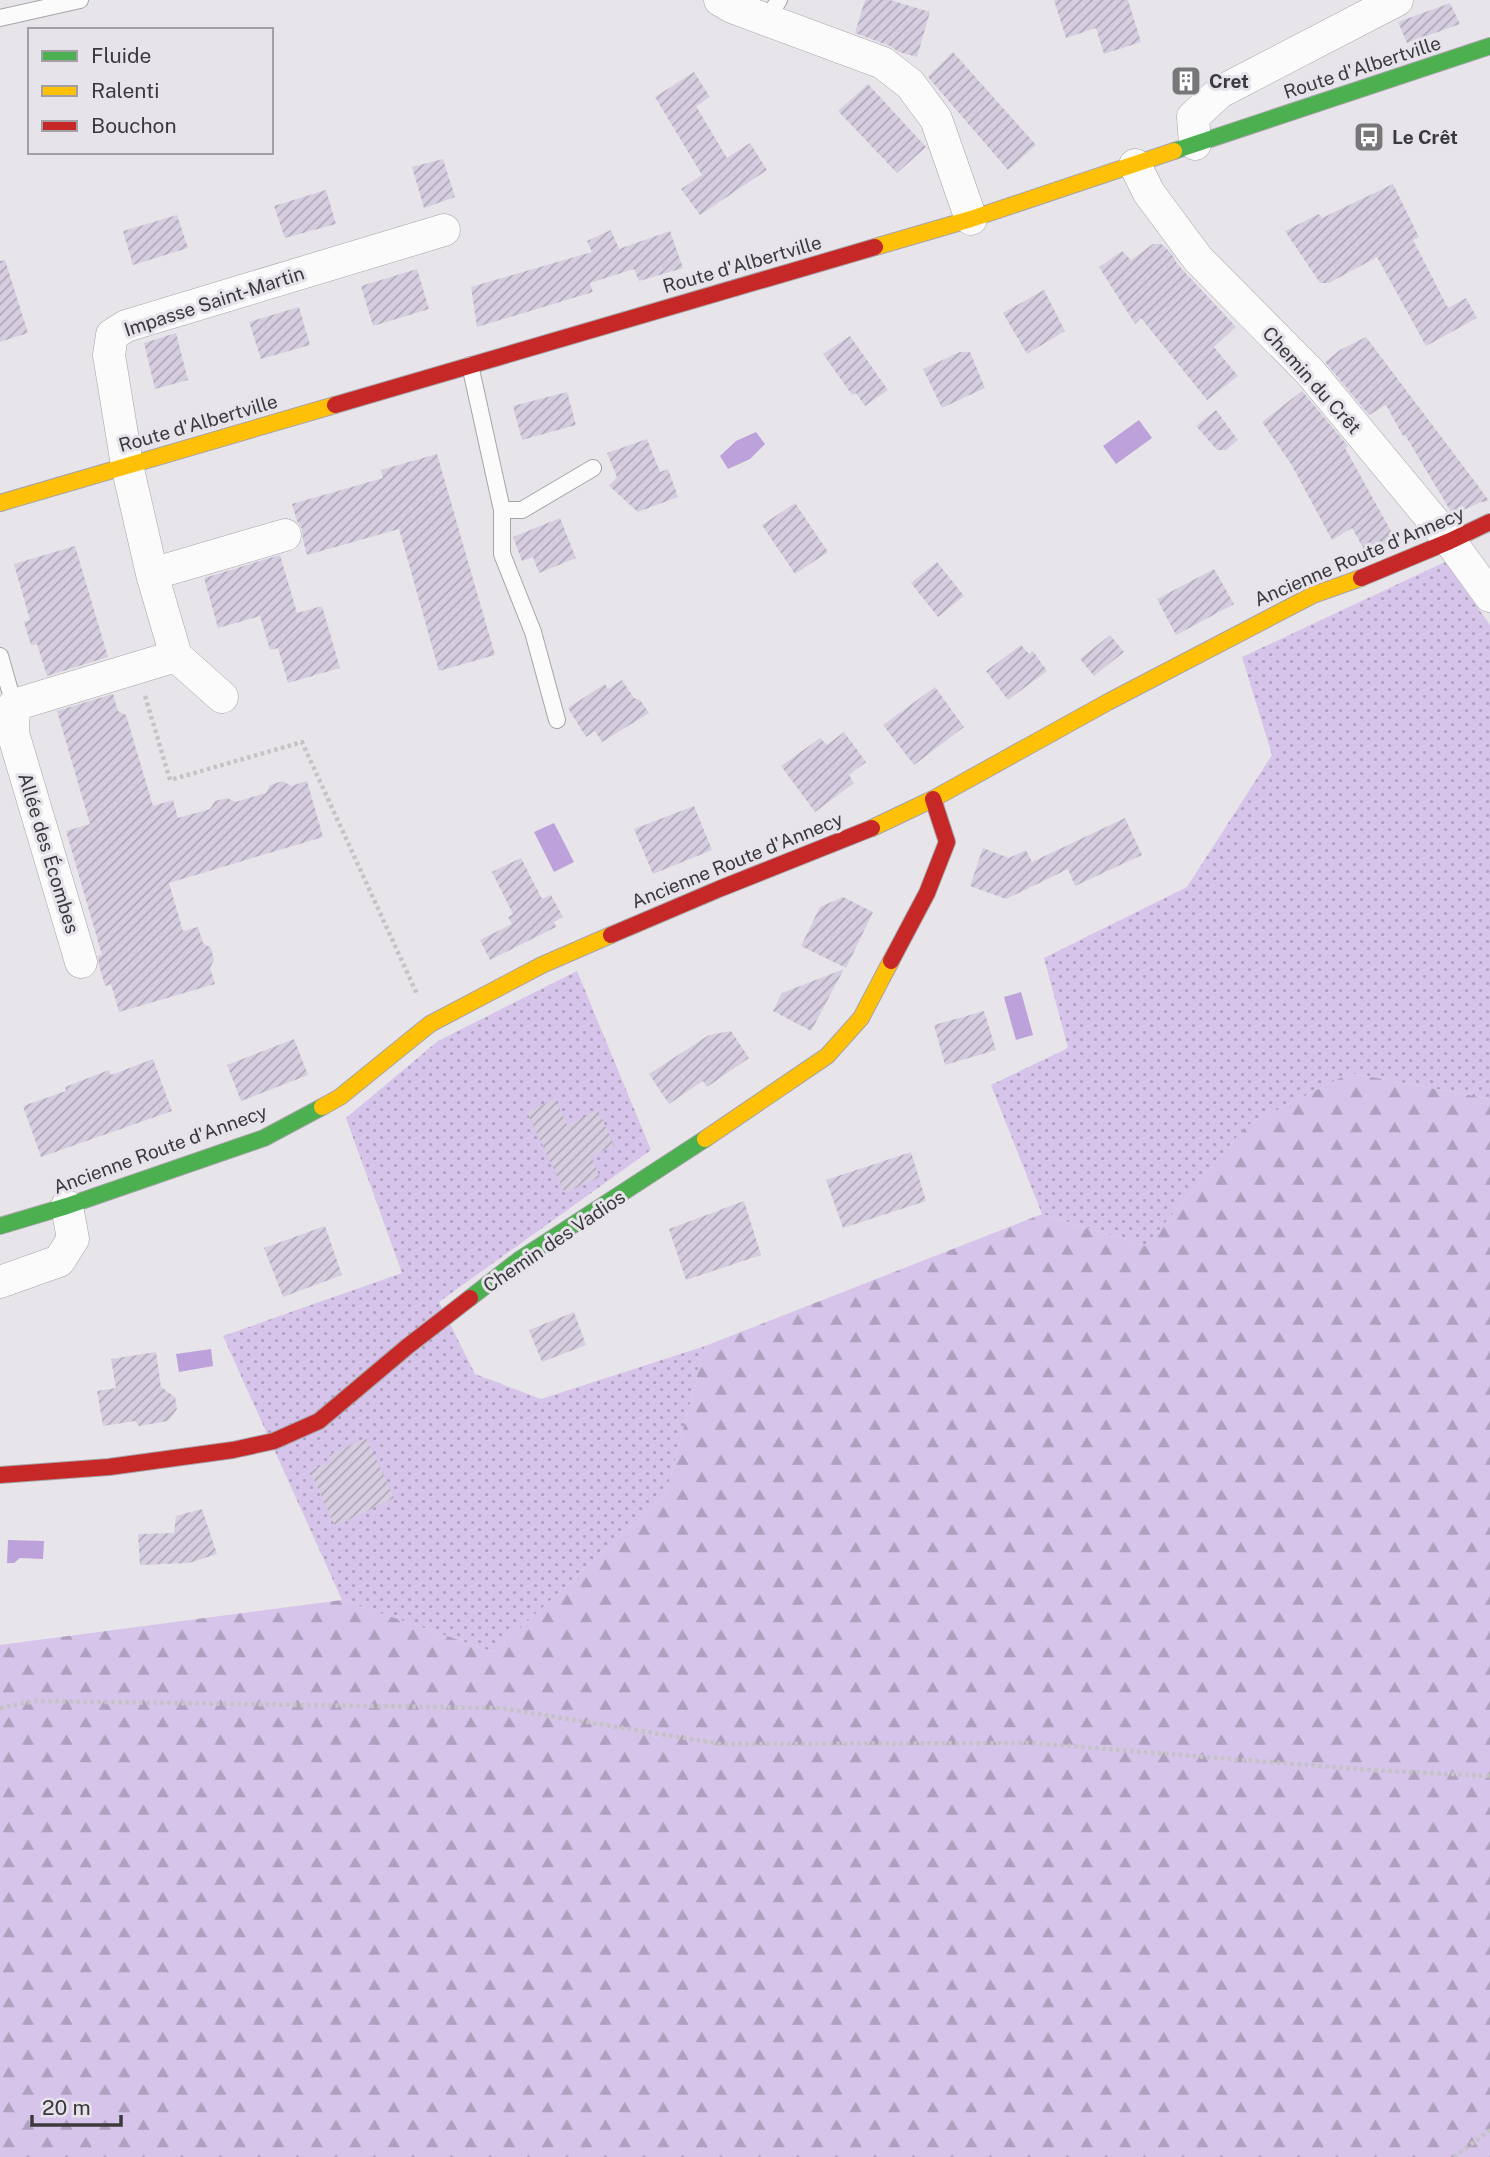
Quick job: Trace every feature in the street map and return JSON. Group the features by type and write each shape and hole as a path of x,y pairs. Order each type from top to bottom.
{"street":[{"path":"720,0 732,7 773,10 883,63 911,84 936,119 971,219"},
{"path":"1195,144 1193,117 1220,92 1397,0"},
{"name":"Route d'Albertville","path":"0,503 971,219 1490,46"},
{"name":"Chemin du Crêt","path":"1135,165 1149,193 1198,259 1310,372 1450,541 1490,596"},
{"name":"Impasse Saint-Martin","path":"127,465 109,355 112,335 126,326 444,230"},
{"path":"127,465 152,575 176,656 222,697"},
{"name":"Ancienne Route d'Annecy","path":"0,1226 67,1206 264,1138 340,1097 430,1024 542,965 719,889 892,820 1108,702 1313,595 1369,575 1490,522"},
{"path":"152,575 285,535"},
{"path":"9,725 137,668 176,656"},
{"name":"Allée des Écombes","path":"9,725 81,962"},
{"name":"Chemin des Vadios","path":"0,1475 109,1467 233,1450 274,1441 319,1421 408,1346 519,1260 641,1182 827,1056 861,1018 927,893 947,842 933,799"},
{"path":"0,1282 60,1261 73,1239 67,1206"}],"lane":[{"path":"0,18 80,0"},
{"path":"470,365 502,510 502,554 533,632 557,720"},
{"path":"502,510 523,510 593,468"},
{"path":"0,656 9,725"}],"path":[{"path":"137,668 170,780 302,742 430,1024"},
{"path":"0,1708 35,1701 501,1708 721,1744 1032,1743 1370,1770 1490,1776"},
{"path":"1454,2157 1490,2130"}],"green space":[{"path":"1445,562 1490,625 1490,1099 1350,1073 1246,1126 1146,1246 1042,1214 991,1085 1068,1048 1044,958 1187,887 1272,755 1242,657"},
{"path":"577,971 651,1150 439,1302 475,1374 541,1399 705,1346 666,1494 494,1652 342,1600 223,1336 402,1273 346,1118 438,1041"},
{"path":"1350,1073 1490,1099 1490,2157 0,2157 0,1645 342,1600 494,1652 666,1494 705,1346 1042,1214 1146,1246 1246,1126"}],"shaded area":[{"path":"1139,420 1152,438 1116,464 1103,446"},
{"path":"756,432 765,444 750,459 728,469 720,456 736,441"},
{"path":"554,823 574,862 554,872 534,832"},
{"path":"1021,992 1033,1035 1016,1040 1004,997"},
{"path":"211,1349 213,1366 179,1372 176,1354"},
{"path":"8,1540 44,1541 43,1559 20,1558 14,1563 7,1563"}],"building":[{"path":"865,0 890,0 930,12 917,57 855,33"},
{"path":"1054,0 1128,0 1141,42 1104,54 1096,28 1066,38"},
{"path":"1450,3 1460,24 1407,43 1398,22"},
{"path":"953,52 1036,145 1008,170 928,77"},
{"path":"694,72 710,97 696,106 727,158 750,143 767,170 700,215 681,189 702,175 655,97"},
{"path":"868,84 926,147 897,173 838,111"},
{"path":"443,159 455,197 424,208 412,167"},
{"path":"1393,184 1419,237 1413,240 1448,308 1466,298 1477,318 1426,346 1377,257 1329,283 1320,283 1285,231 1319,214 1322,218"},
{"path":"326,190 336,224 285,238 274,206"},
{"path":"177,215 188,248 133,265 123,231"},
{"path":"611,230 619,249 670,231 683,268 639,281 634,269 590,283 593,292 477,327 471,287 592,252 587,241"},
{"path":"1153,244 1161,244 1171,253 1178,265 1236,327 1214,347 1238,376 1207,400 1141,318 1135,324 1099,267 1122,251 1131,260"},
{"path":"5,260 28,333 0,342 0,261"},
{"path":"417,269 429,309 373,326 361,286"},
{"path":"1044,290 1065,331 1027,354 1003,313"},
{"path":"299,307 310,345 261,359 249,322"},
{"path":"176,333 188,380 155,389 144,343"},
{"path":"850,336 888,390 865,406 856,393 852,395 823,354"},
{"path":"1366,337 1489,501 1453,515 1386,405 1369,415 1325,362 1340,350"},
{"path":"960,352 970,352 985,388 942,408 923,369"},
{"path":"1302,391 1348,446 1345,448 1396,540 1366,553 1352,528 1332,540 1291,464 1262,422"},
{"path":"567,392 576,425 522,440 513,406"},
{"path":"1216,410 1238,440 1226,450 1217,450 1196,426"},
{"path":"647,439 660,472 668,469 678,497 638,512 609,486 617,477 607,453"},
{"path":"437,454 495,655 439,671 399,529 307,555 302,529 292,504 383,478 381,470"},
{"path":"795,503 828,552 795,574 762,525"},
{"path":"560,518 576,558 539,573 533,557 522,561 513,537"},
{"path":"75,546 108,657 47,676 37,644 31,645 24,622 30,620 14,564"},
{"path":"280,555 297,613 322,606 340,668 288,683 278,648 270,650 260,616 218,628 204,578"},
{"path":"937,562 964,596 938,617 911,583"},
{"path":"1214,569 1234,604 1176,635 1157,599"},
{"path":"1110,635 1124,652 1094,676 1080,659"},
{"path":"1021,645 1029,654 1033,651 1047,671 1008,700 986,671"},
{"path":"622,680 634,698 640,700 649,713 602,742 595,731 586,737 568,708 605,684 608,689"},
{"path":"935,687 964,727 914,765 883,725"},
{"path":"113,694 118,711 126,715 153,806 173,800 178,818 210,809 215,801 227,798 235,802 266,793 270,785 283,781 291,786 307,781 323,837 169,883 183,931 198,927 203,943 211,948 214,960 210,968 215,984 119,1012 111,984 105,986 98,956 102,955 66,831 90,824 57,711"},
{"path":"844,732 866,762 849,775 854,783 815,812 781,766 820,738 827,745"},
{"path":"694,806 712,850 653,874 634,829"},
{"path":"1125,818 1142,855 1075,886 1068,869 1006,899 970,886 983,848 1009,858 1026,850 1032,862"},
{"path":"521,858 542,899 551,895 563,917 554,922 556,927 490,960 480,940 512,924 508,917 513,914 492,872"},
{"path":"843,897 873,912 846,968 801,946 820,907"},
{"path":"844,969 811,1031 773,1011 782,993"},
{"path":"984,1011 996,1050 945,1065 934,1025"},
{"path":"731,1031 749,1058 707,1087 703,1081 669,1104 649,1074 709,1035"},
{"path":"294,1039 308,1075 241,1101 227,1065"},
{"path":"153,1059 172,1111 41,1157 23,1106 66,1091 65,1087 109,1070 111,1075"},
{"path":"555,1099 567,1125 598,1110 614,1145 591,1156 600,1177 565,1193 527,1112"},
{"path":"911,1152 926,1201 843,1228 826,1180"},
{"path":"744,1201 761,1255 686,1280 669,1229"},
{"path":"325,1226 342,1275 283,1297 264,1248"},
{"path":"574,1312 586,1345 542,1362 529,1330"},
{"path":"156,1352 161,1387 175,1397 177,1409 168,1421 139,1426 135,1421 103,1426 97,1391 116,1388 111,1359"},
{"path":"366,1438 394,1498 335,1526 310,1471 332,1461 329,1455"},
{"path":"202,1509 217,1554 189,1563 140,1565 138,1534 174,1533 176,1516"}],"traffic: fast":[{"path":"1174,151 1490,46"},
{"path":"0,1226 67,1206 264,1138 322,1107"},
{"path":"470,1298 519,1260 705,1139"}],"traffic: slow":[{"path":"875,247 971,219 1174,151"},
{"path":"0,503 335,405"},
{"path":"872,828 933,799 1108,702 1313,595 1361,578"},
{"path":"322,1107 340,1097 430,1024 542,965 611,935"},
{"path":"705,1139 827,1056 861,1018 891,961"}],"traffic: jam":[{"path":"335,405 875,247"},
{"path":"1361,578 1490,522"},
{"path":"891,961 927,893 947,842 933,799"},
{"path":"611,935 872,828"},
{"path":"0,1475 109,1467 233,1450 274,1441 319,1421 470,1298"}],"place":[{"name":"Cret","path":"1186,81"},
{"name":"Le Crêt","path":"1369,137"}]}
